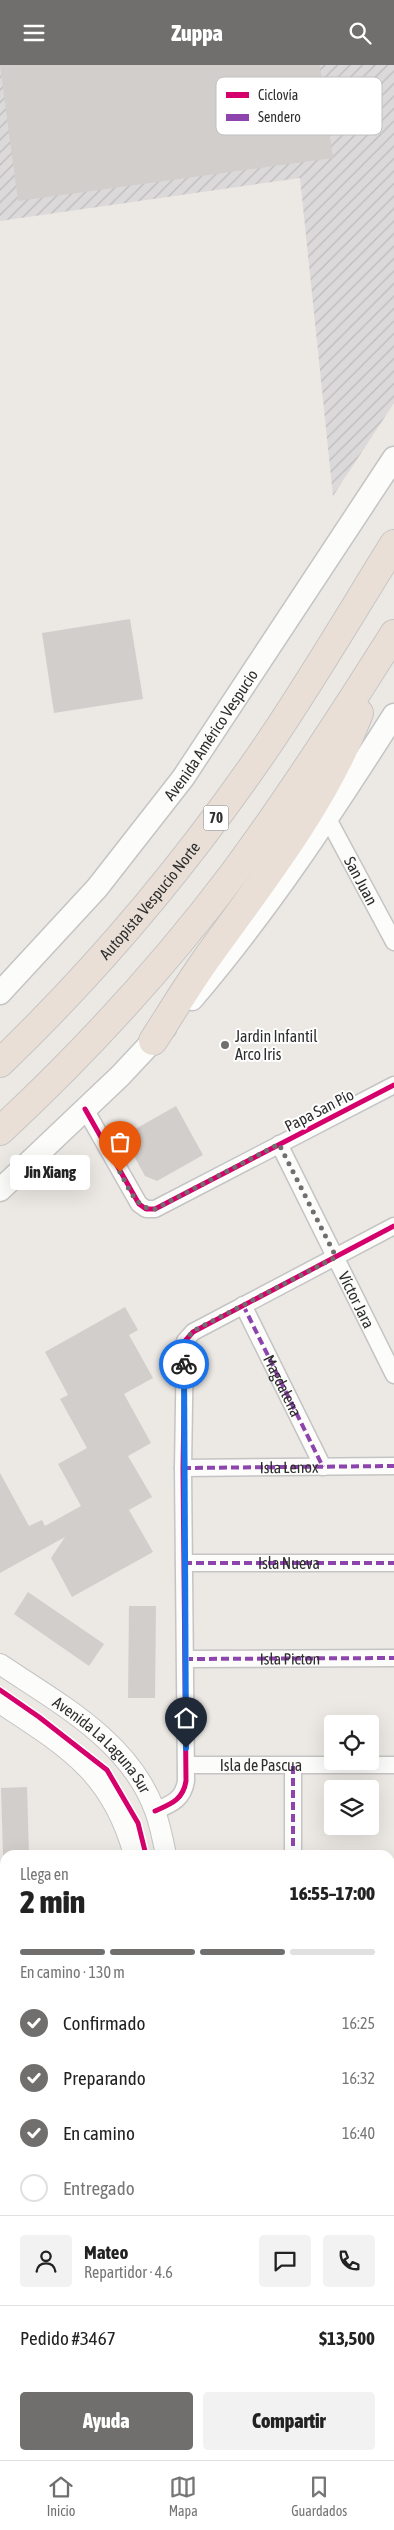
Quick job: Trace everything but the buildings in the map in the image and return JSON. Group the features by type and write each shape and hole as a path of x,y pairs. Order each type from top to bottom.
{"highway":[{"name":"Autopista Vespucio Norte","path":"0,1063 38,1027 109,951 193,849 270,741 394,545"},
{"path":"0,1131 96,1036 142,987 196,921 280,809 394,634"},
{"path":"153,1041 208,958 286,847 323,788 354,727 376,662"}],"main road":[{"name":"Avenida Américo Vespucio","path":"0,993 97,888 183,778 394,457"},
{"path":"0,1190 153,1041 252,926 328,819 394,715"}],"street":[{"name":"San Juan","path":"328,819 394,942"},
{"name":"Papa San Pío","path":"85,1109 139,1204 146,1209 159,1208 394,1085"},
{"name":"Víctor Jara","path":"279,1144 394,1375"},
{"path":"155,1811 172,1803 182,1795 186,1781 184,1345 186,1337 193,1331 394,1226"},
{"name":"Magdalena","path":"243,1305 323,1467"},
{"name":"Isla Lenox","path":"184,1467 394,1466"},
{"name":"Isla Nueva","path":"184,1563 394,1563"},
{"name":"Isla Picton","path":"185,1659 394,1658"},
{"name":"Avenida La Laguna Sur","path":"0,1664 100,1735 134,1772 155,1811 165,1850"},
{"name":"Avenida La Laguna Sur","path":"0,1703 67,1748 96,1775 116,1804 132,1850"},
{"name":"Isla de Pascua","path":"186,1765 394,1765"},
{"path":"292,1766 293,1850"}],"shaded area":[{"path":"0,65 394,65 394,403 333,496 300,178 0,221"}],"marked path":[{"path":"243,1305 323,1467"},
{"path":"183,1468 394,1466"},
{"path":"184,1563 394,1563"},
{"path":"185,1659 394,1658"},
{"path":"293,1766 293,1850"}],"cycle path":[{"path":"85,1109 139,1204 146,1209 155,1209 394,1085"},
{"path":"155,1811 175,1801 182,1793 186,1781 183,1468 185,1341 193,1332 394,1226"},
{"path":"0,1690 39,1717 107,1770 138,1823 145,1850"}],"way so far":[{"path":"120,1172 139,1204 150,1210 159,1208 279,1144 336,1257 193,1331 186,1337 184,1364"}],"place":[{"name":"Jardin Infantil Arco Iris","path":"225,1045"},
{"name":"Jin Xiang","path":"120,1172"}],"route":[{"path":"184,1364 186,1748"}]}
